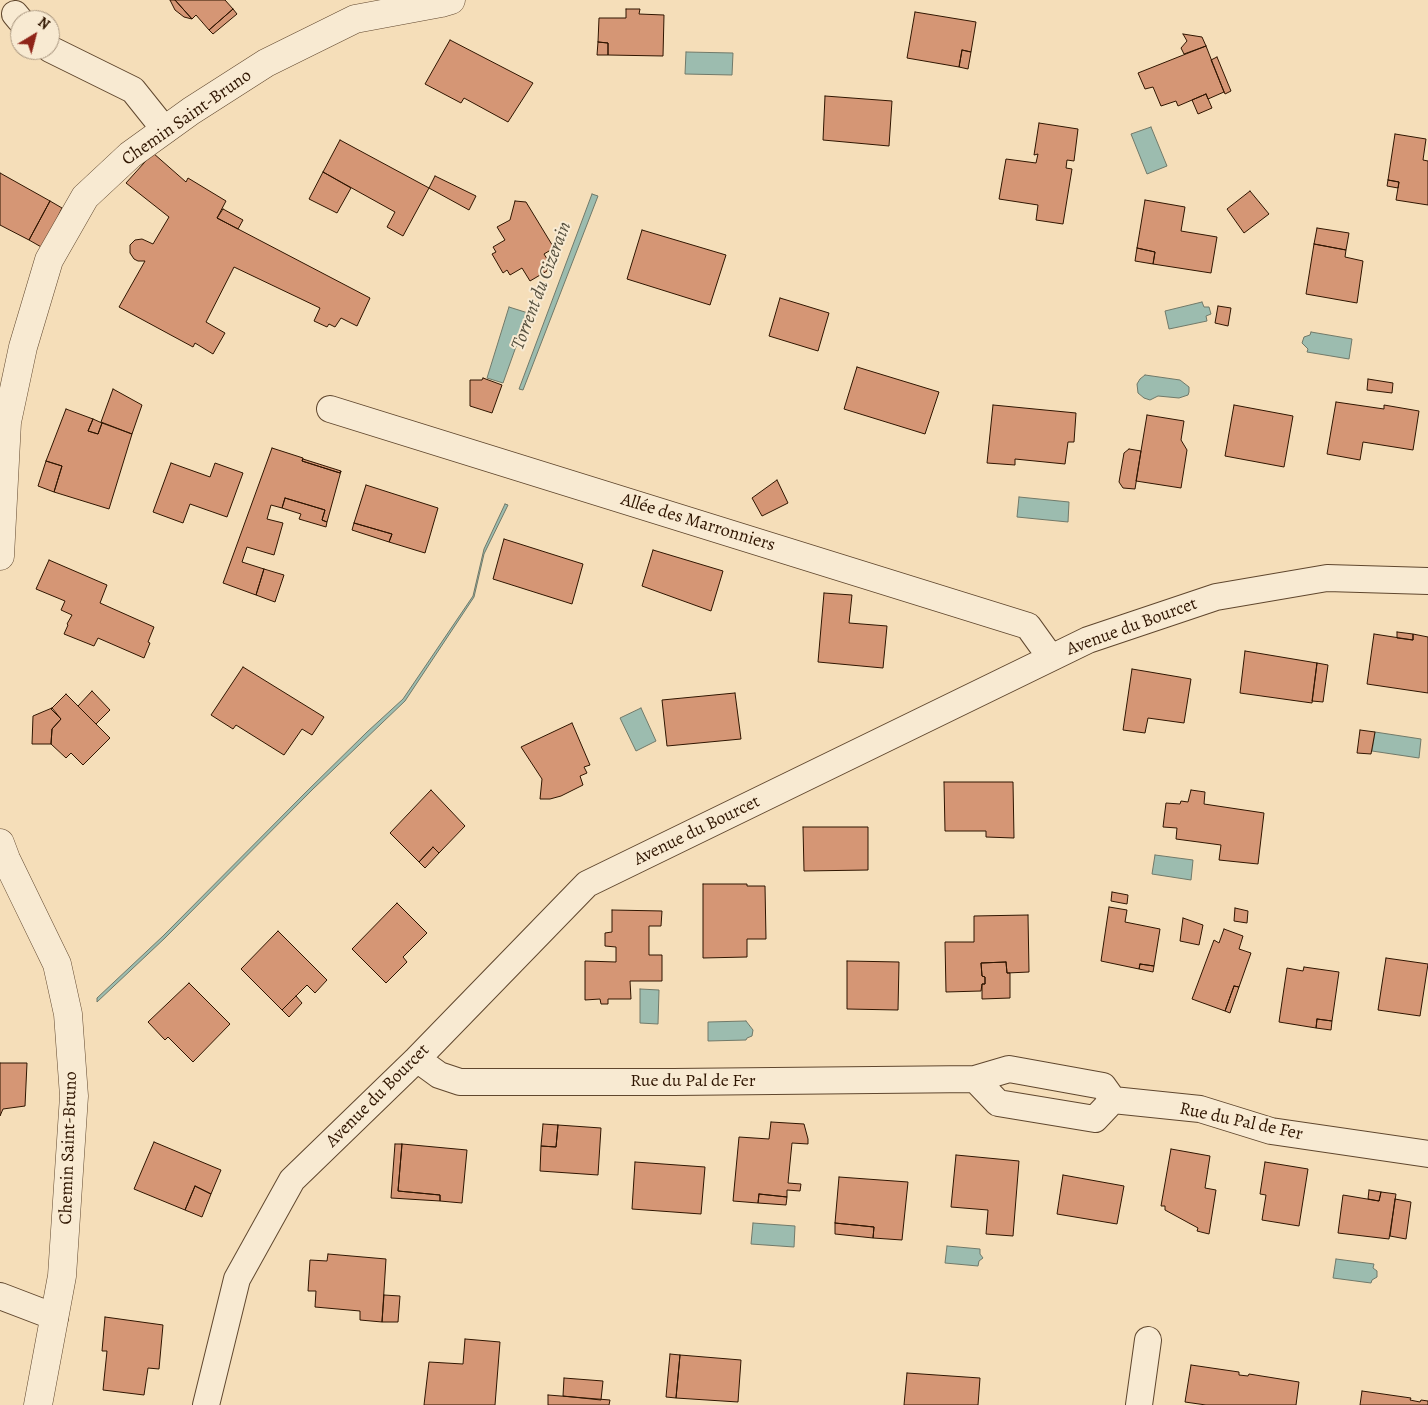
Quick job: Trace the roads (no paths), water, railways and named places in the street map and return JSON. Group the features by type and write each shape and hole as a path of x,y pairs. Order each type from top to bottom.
{"street":[{"name":"Chemin Saint-Bruno","path":"0,556 7,422 23,347 49,260 85,197 130,155 191,111 266,63 355,19 441,4 451,0"},
{"path":"60,54 133,90 165,130"},
{"name":"Allée des Marronniers","path":"330,409 1028,626 1051,658"},
{"name":"Avenue du Bourcet","path":"206,1405 237,1279 292,1180 417,1059 586,884 1088,640 1216,597 1327,578 1428,581"},
{"name":"Chemin Saint-Bruno","path":"0,843 57,964 68,1014 74,1096 62,1276 38,1405"},
{"name":"Rue du Pal de Fer","path":"417,1059 439,1075 460,1082 673,1082 975,1078 1009,1069 1103,1086 1113,1100 1200,1109 1271,1131 1428,1154"},
{"path":"975,1078 998,1103 1095,1119 1113,1100"},
{"path":"0,1296 55,1318"},
{"path":"1139,1405 1148,1340"}],"water label":[{"name":"Torrent du Cizerain","path":"542,286"}]}
